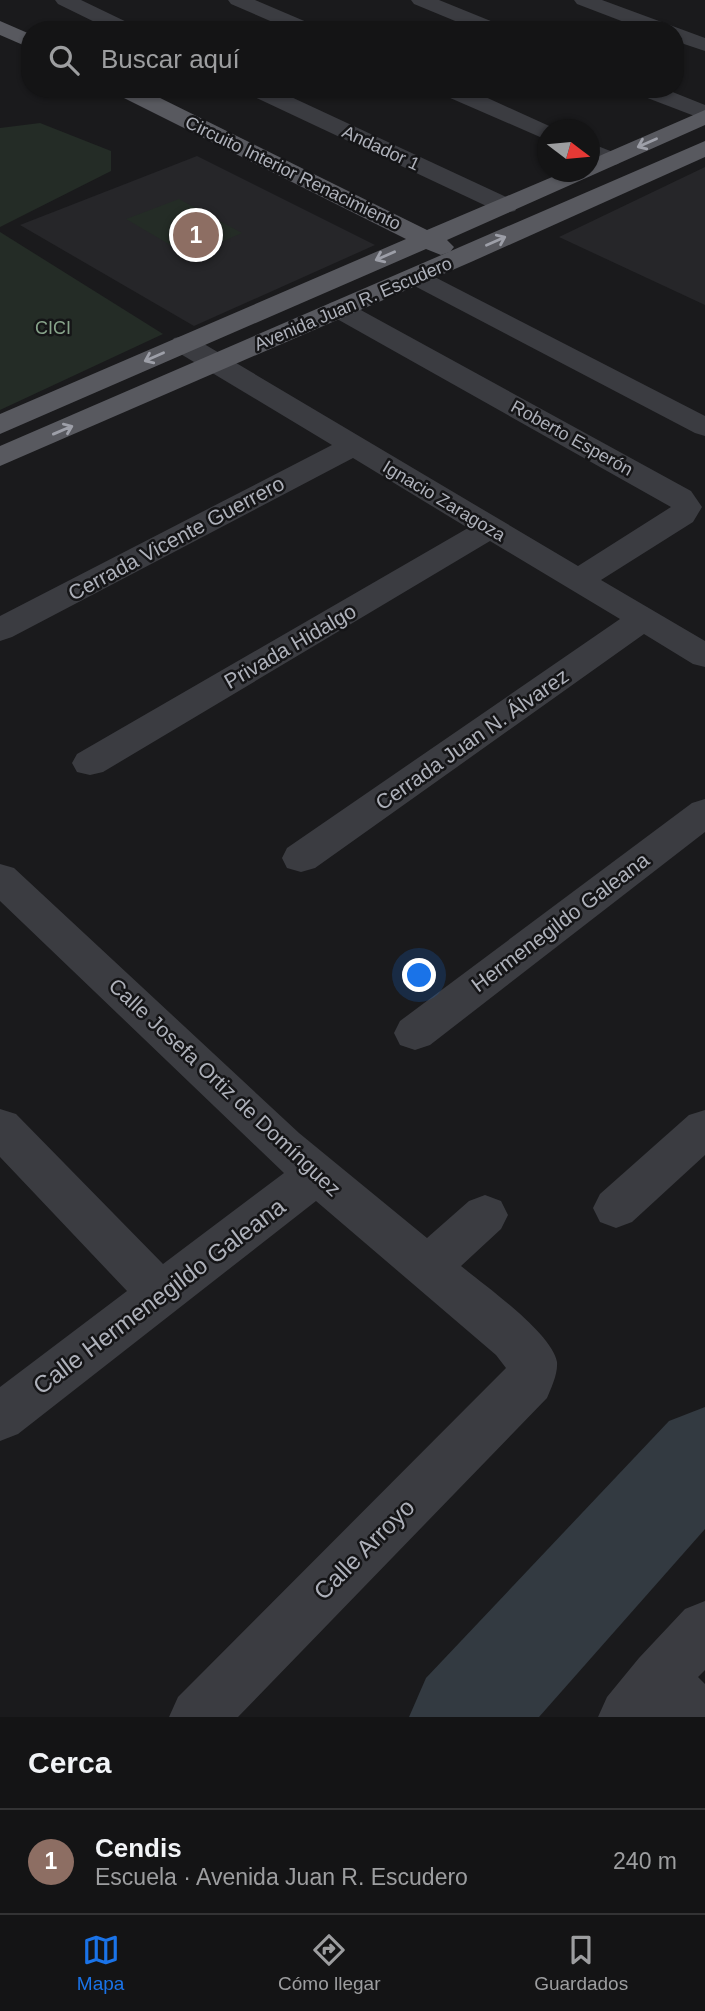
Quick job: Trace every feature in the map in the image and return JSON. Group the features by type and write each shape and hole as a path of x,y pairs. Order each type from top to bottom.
{"main road":[{"path":"0,27 21,38"},
{"name":"Circuito Interior Renacimiento","path":"142,98 462,257"},
{"path":"600,157 705,115"},
{"name":"Avenida Juan R. Escudero","path":"0,457 462,257 705,148"},
{"name":"Avenida Juan R. Escudero","path":"0,425 559,182"},
{"path":"579,182 595,197"}],"street":[{"path":"65,0 109,21"},
{"path":"238,0 288,21"},
{"path":"421,0 474,21"},
{"path":"584,0 640,21"},
{"path":"684,37 705,45"},
{"name":"Andador 1","path":"275,98 506,206"},
{"path":"470,98 537,127"},
{"path":"666,98 705,115"},
{"path":"416,277 703,425"},
{"name":"Roberto Esperón","path":"339,309 680,498 687,507 682,515 578,580"},
{"name":"Ignacio Zaragoza","path":"184,344 705,656"},
{"name":"Cerrada Vicente Guerrero","path":"0,630 352,447"},
{"name":"Privada Hidalgo","path":"90,763 490,528"},
{"name":"Cerrada Juan N. Álvarez","path":"301,858 643,619"},
{"name":"Hermenegildo Galeana","path":"415,1033 705,811"},
{"name":"Calle Josefa Ortiz de Domínguez","path":"0,878 115,984 283,1146 513,1339 532,1362 529,1382"},
{"path":"0,1128 161,1294"},
{"path":"616,1208 705,1128"},
{"name":"Calle Hermenegildo Galeana","path":"0,1417 317,1174"},
{"path":"427,1267 485,1215"},
{"name":"Calle Arroyo","path":"198,1717 529,1382"},
{"path":"698,1717 643,1697 705,1629"}],"shaded area":[{"path":"197,156 375,245 194,326 20,225"},
{"path":"705,167 705,305 559,237"}],"green space":[{"path":"40,123 111,151 111,171 0,227 0,128"},
{"path":"179,199 242,233 189,256 126,219"},
{"name":"CICI","path":"0,232 163,334 0,410"}],"waterway":[{"path":"465,1717 705,1455"}],"place":[{"name":"Cendis","path":"196,235"}]}
